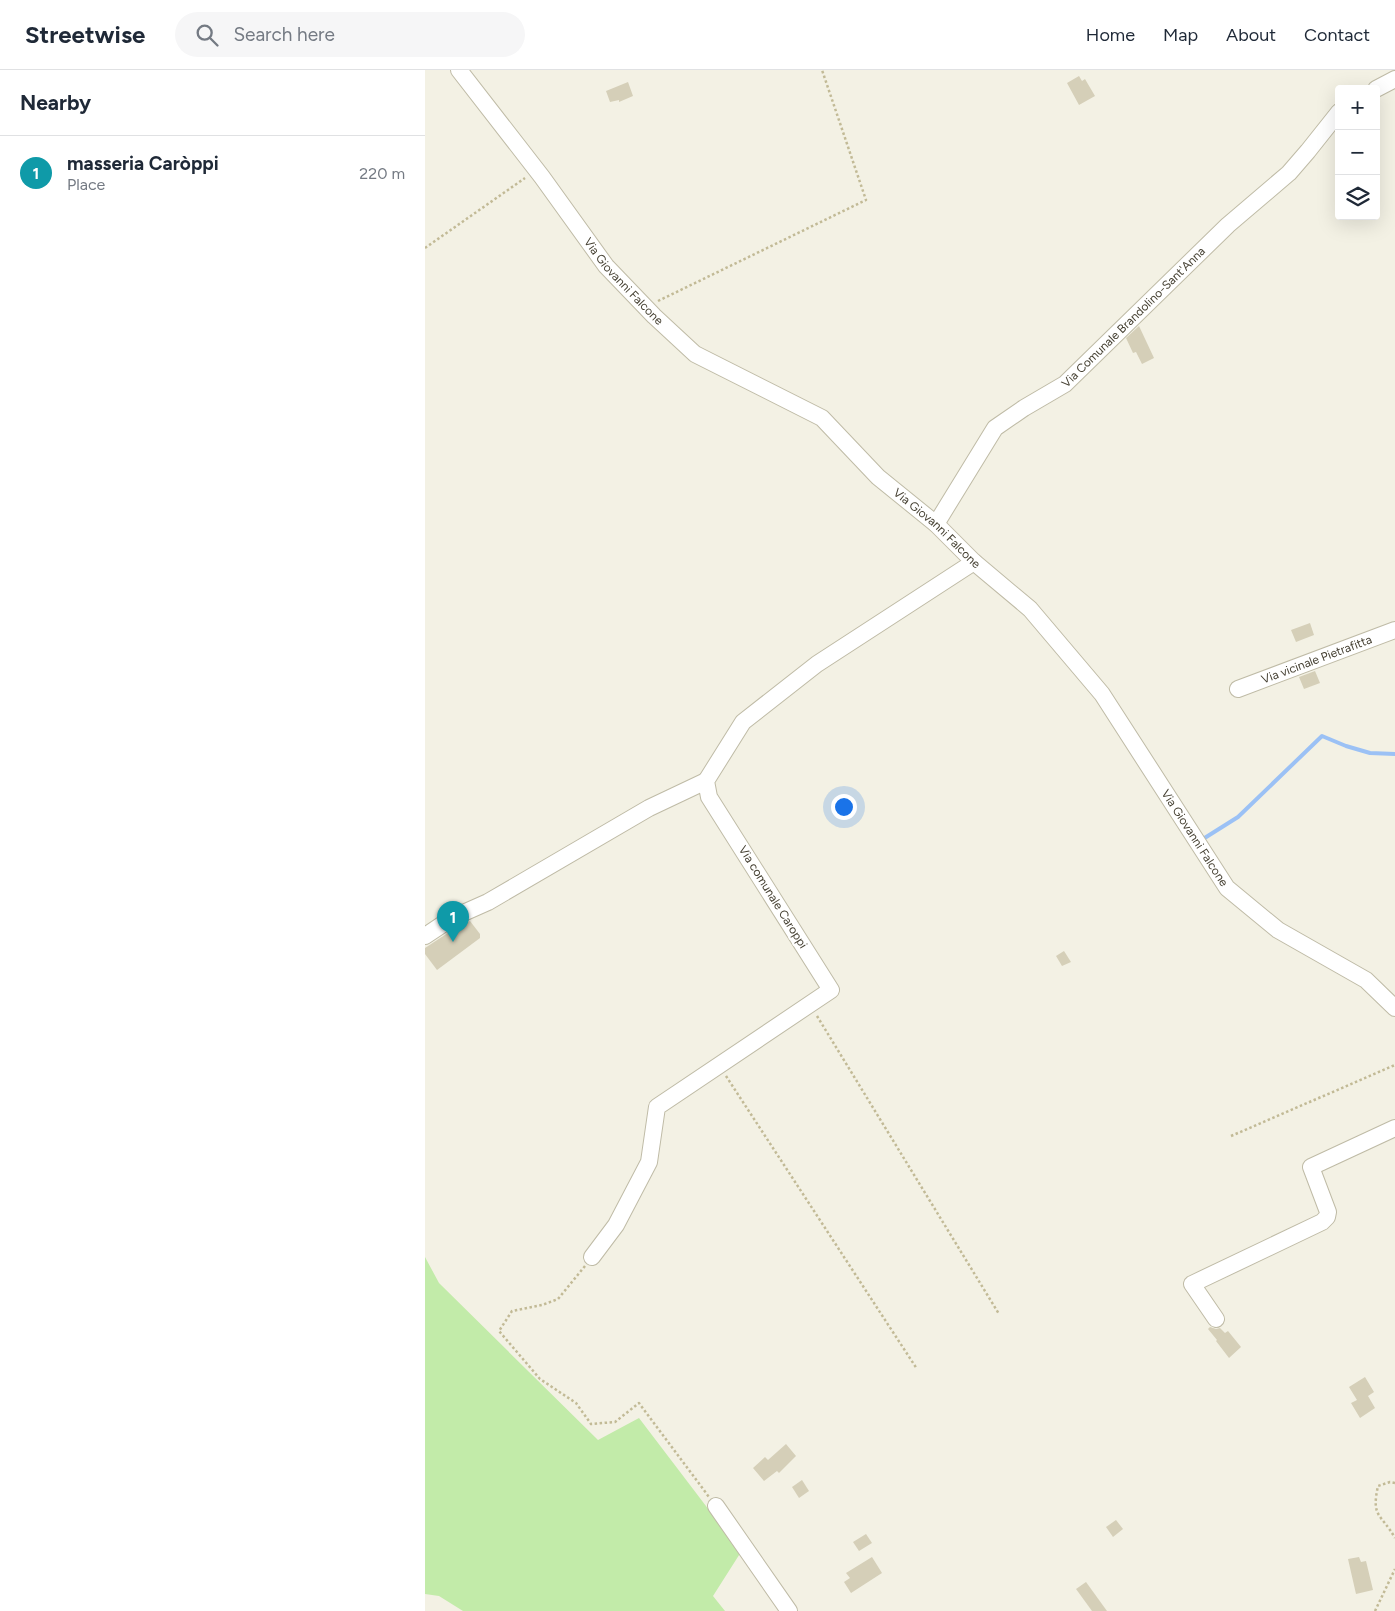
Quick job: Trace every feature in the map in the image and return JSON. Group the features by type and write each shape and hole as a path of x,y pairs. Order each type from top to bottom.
{"street":[{"name":"Via Giovanni Falcone","path":"459,70 537,170 606,266 645,307 695,354 822,418 878,477 936,524 974,562 1030,610 1102,694 1227,888 1278,930 1366,980 1395,1008"},
{"path":"1380,87 1395,79"},
{"name":"Via Comunale Brandolino-Sant'Anna","path":"936,524 995,428 1065,384 1228,225 1289,173 1335,117"},
{"path":"425,936 452,918 488,902 649,808 706,781 743,722 817,664 974,562"},
{"name":"Via vicinale Pietrafitta","path":"1238,689 1395,630"},
{"name":"Via comunale Caroppi","path":"592,1257 616,1225 649,1162 657,1107 831,990 709,797 706,781"},
{"path":"1216,1319 1192,1284 1322,1222 1327,1217 1328,1212 1311,1168 1395,1128"},
{"path":"716,1506 789,1611"}],"path":[{"path":"645,307 865,200 822,70"},
{"path":"425,248 537,170"},
{"path":"810,1004 999,1314"},
{"path":"1231,1136 1395,1065"},
{"path":"719,1066 917,1369"},
{"path":"592,1257 558,1299 543,1305 512,1311 499,1331 540,1379 576,1403 591,1424 615,1422 639,1403 716,1506"},
{"path":"1395,1483 1390,1482 1378,1486 1374,1502 1377,1513 1388,1525 1395,1538"},
{"path":"1375,1611 1395,1569"}],"green space":[{"path":"425,1257 439,1283 598,1440 639,1418 741,1552 713,1596 725,1611 463,1611 439,1596 425,1594"}],"building":[{"path":"1079,76 1082,81 1085,79 1095,96 1079,105 1067,83"},
{"path":"628,82 633,96 619,102 619,100 610,102 606,91"},
{"path":"1139,326 1154,358 1142,364 1136,352 1133,353 1126,338"},
{"path":"1310,623 1314,635 1296,642 1291,630"},
{"path":"1315,671 1320,683 1304,689 1299,677"},
{"path":"470,921 480,934 480,938 437,970 425,954 425,948 457,927"},
{"path":"1064,951 1071,962 1062,966 1056,956"},
{"path":"1210,1327 1220,1328 1225,1333 1228,1331 1241,1347 1229,1358 1208,1329"},
{"path":"1365,1377 1374,1392 1368,1396 1375,1408 1360,1418 1351,1403 1357,1400 1349,1387"},
{"path":"786,1444 796,1456 779,1473 777,1471 764,1481 753,1468 765,1457 768,1460"},
{"path":"802,1480 809,1491 799,1498 792,1487"},
{"path":"1116,1520 1123,1529 1113,1537 1106,1527"},
{"path":"866,1534 872,1543 859,1551 853,1542"},
{"path":"872,1557 882,1573 851,1593 844,1582 850,1578 846,1573"},
{"path":"1359,1557 1361,1562 1366,1561 1373,1590 1356,1594 1348,1559"},
{"path":"1086,1582 1107,1611 1092,1611 1076,1589"}],"waterway":[{"path":"1203,839 1238,817 1322,736 1370,753 1395,754"}],"place":[{"name":"masseria Caròppi","path":"453,942"}]}
